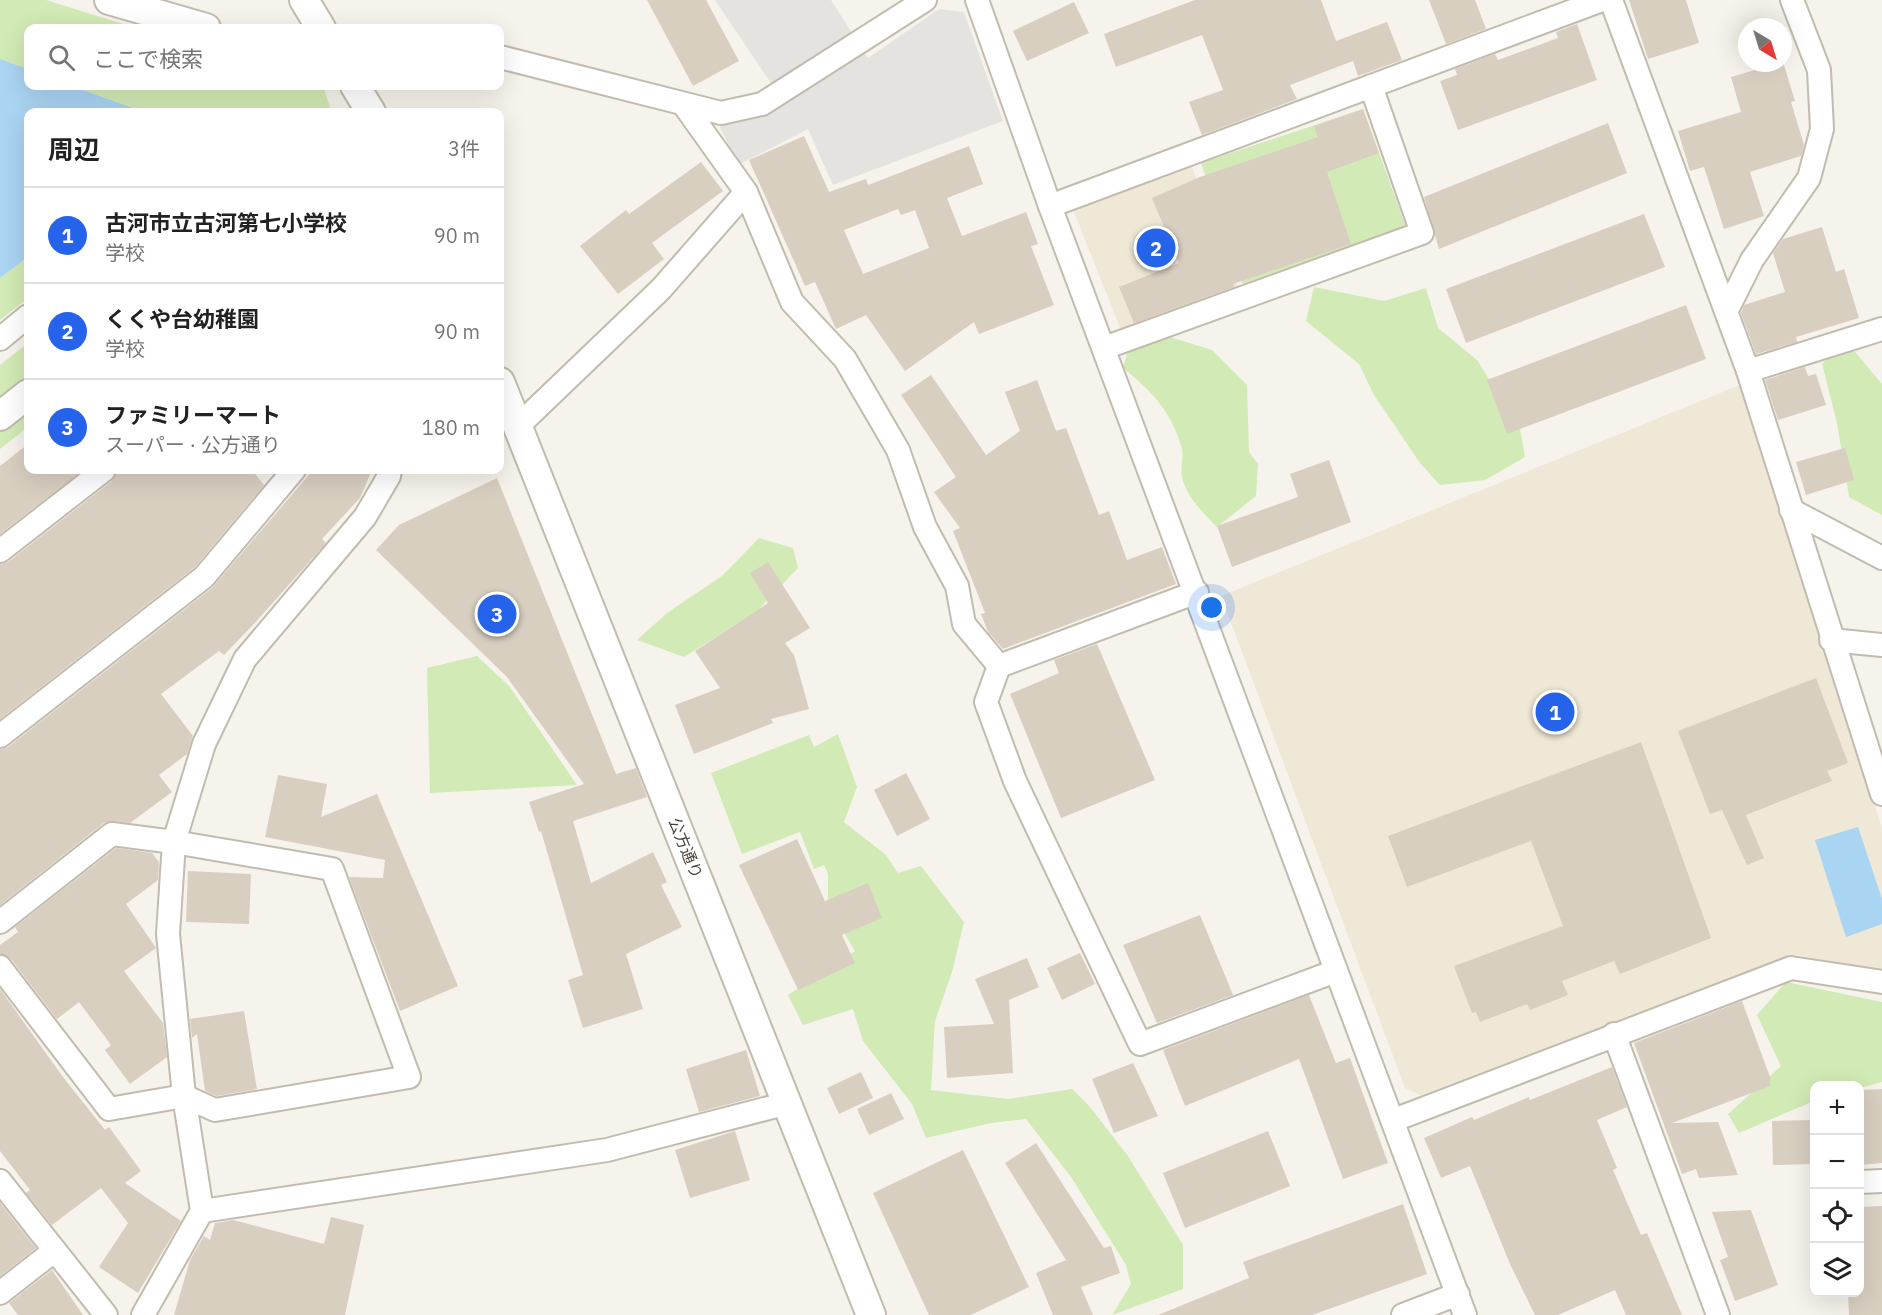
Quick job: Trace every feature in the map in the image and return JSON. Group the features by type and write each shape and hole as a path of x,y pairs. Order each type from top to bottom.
{"street":[{"path":"109,0 192,24"},
{"path":"304,0 319,24"},
{"path":"504,58 721,113 762,104 925,0"},
{"path":"977,0 1050,206 1197,592 1461,1305 1403,1315"},
{"path":"1050,206 1602,0"},
{"path":"1611,0 1748,371 1882,794"},
{"path":"1727,310 1752,261 1809,178 1822,129 1819,70 1792,0"},
{"path":"1104,348 1422,233 1371,86"},
{"path":"357,90 369,108"},
{"path":"684,105 746,192 792,302 845,359 898,450 925,527 957,586 964,624 999,666"},
{"path":"518,426 660,289 746,192"},
{"path":"0,339 24,319"},
{"path":"1748,371 1882,329"},
{"name":"公方通り","path":"504,392 871,1315"},
{"path":"0,416 24,397"},
{"path":"0,551 99,474"},
{"path":"0,736 204,577 291,474"},
{"path":"143,1315 202,1211 183,1096 168,934 174,842 204,744 245,659 365,517 389,474"},
{"path":"1791,510 1882,558"},
{"path":"1197,592 999,666 986,702 1015,781 1140,1044 1336,971"},
{"path":"1832,640 1882,645"},
{"path":"0,922 112,834 174,842 332,869 409,1077 215,1110 183,1096 109,1109 0,968"},
{"path":"1394,1120 1791,968 1882,982"},
{"path":"1614,1034 1718,1315"},
{"path":"202,1211 607,1150 788,1103"},
{"path":"0,1181 106,1315"},
{"path":"1864,1182 1882,1181"},
{"path":"0,1293 54,1251"}],"shaded area":[{"path":"715,0 831,0 868,58 939,9 964,12 1003,121 833,185 808,129 738,165 720,127 783,101"},
{"path":"1189,160 1239,289 1123,335 1072,207"},
{"path":"1740,385 1882,828 1882,970 1796,955 1420,1095 1405,1088 1221,596"}],"green space":[{"path":"0,0 46,0 123,24 24,24 24,68 0,59"},
{"path":"83,90 324,90 330,107 330,108 133,108"},
{"path":"1363,109 1406,227 1243,284 1201,163"},
{"path":"24,260 24,301 0,320 0,278"},
{"path":"1314,287 1384,301 1426,288 1438,328 1477,360 1520,429 1525,457 1485,480 1440,485 1420,463 1374,395 1359,364 1306,321"},
{"path":"1160,334 1212,350 1247,385 1249,452 1258,464 1256,496 1217,527 1187,491 1182,474 1182,449 1167,413 1152,394 1123,368 1130,344"},
{"path":"1845,340 1882,384 1882,515 1849,497 1837,423 1822,364"},
{"path":"24,346 24,430 0,449 0,365"},
{"path":"759,538 793,548 798,568 758,610 684,657 637,640 667,613 722,576"},
{"path":"477,656 510,687 577,785 430,793 427,668"},
{"path":"838,734 857,787 844,822 886,855 898,873 921,866 964,922 952,972 935,1021 931,1090 1008,1099 1072,1089 1090,1107 1128,1156 1183,1245 1183,1289 1112,1315 1131,1284 1126,1265 1071,1177 1026,1119 991,1123 926,1138 912,1104 863,1041 853,1009 803,1025 788,995 855,951 828,906 828,874 824,865 814,869 800,832 742,854 711,773 809,735 814,747"},
{"path":"1786,982 1882,1002 1882,1082 1864,1087 1864,1081 1810,1081 1810,1103 1739,1133 1728,1114 1781,1066 1757,1015"}],"water":[{"path":"0,59 24,68 24,90 83,90 133,108 24,108 24,260 0,278"},
{"path":"1858,827 1882,899 1882,924 1846,937 1815,840"}],"building":[{"path":"647,0 706,0 739,61 693,86"},
{"path":"1195,0 1321,0 1336,41 1387,22 1402,60 1358,76 1353,61 1290,85 1297,99 1202,135 1189,102 1223,90 1202,35 1116,67 1104,34"},
{"path":"1429,0 1475,0 1486,29 1446,44"},
{"path":"1629,0 1686,0 1699,43 1648,59"},
{"path":"1074,2 1089,33 1027,61 1013,31"},
{"path":"1577,24 1597,80 1458,130 1440,81 1457,75 1455,69 1495,54 1498,60 1558,38 1556,32"},
{"path":"1748,72 1786,72 1795,101 1791,102 1804,145 1801,156 1750,172 1764,216 1724,229 1704,167 1690,171 1678,131 1741,112 1731,77"},
{"path":"1363,109 1379,153 1327,172 1351,244 1233,284 1234,287 1134,323 1119,287 1179,263 1152,198 1200,177 1318,137 1314,126"},
{"path":"1608,123 1627,173 1439,249 1424,197"},
{"path":"804,136 829,192 866,179 868,185 969,146 983,184 947,198 962,236 1026,212 1038,244 1031,246 1054,305 979,334 974,322 905,371 866,315 836,329 815,282 805,286 749,160","holes":["898,209 901,215 915,210 929,248 863,274 844,230"]},
{"path":"701,162 723,191 652,243 664,259 618,294 580,246 626,210 629,214"},
{"path":"1644,214 1665,267 1466,343 1446,289"},
{"path":"1822,227 1836,272 1844,269 1859,318 1796,337 1797,342 1756,354 1741,313 1744,305 1785,292 1773,253 1783,239"},
{"path":"1686,305 1706,359 1507,434 1487,380"},
{"path":"1805,367 1808,376 1816,374 1826,405 1778,420 1765,380"},
{"path":"931,375 986,455 1020,431 1005,392 1037,380 1056,431 1066,428 1099,515 1109,511 1127,560 1162,547 1176,584 1003,649 988,632 981,614 985,613 953,531 960,528 934,492 956,477 901,395"},
{"path":"24,447 24,474 78,474 0,534 0,466"},
{"path":"1845,448 1854,480 1806,495 1796,462"},
{"path":"1329,460 1351,522 1232,567 1217,526 1298,497 1290,474"},
{"path":"115,474 255,474 264,485 195,567 0,719 0,564 8,562 112,481"},
{"path":"310,474 370,474 360,498 322,539 326,543 253,625 224,655 219,651 161,694 193,736 187,754 159,775 172,792 130,823 113,821 104,823 0,905 0,749 8,747 212,588"},
{"path":"497,478 616,774 636,768 647,797 573,821 591,883 653,852 667,882 661,885 682,927 626,954 643,1009 583,1028 568,980 583,975 541,831 539,832 529,802 584,784 507,677 376,550 399,525"},
{"path":"768,562 810,628 785,643 794,655 809,709 771,719 773,723 694,754 675,705 720,688 695,651 768,603 750,573"},
{"path":"1097,644 1155,780 1061,818 1010,694 1059,673 1054,660"},
{"path":"1816,678 1848,763 1827,771 1832,781 1746,815 1764,858 1747,865 1722,810 1710,814 1678,731"},
{"path":"1641,742 1711,938 1620,974 1614,961 1562,981 1568,995 1530,1010 1527,1004 1480,1022 1476,1012 1472,1013 1454,966 1563,926 1531,841 1407,887 1388,836"},
{"path":"906,773 930,819 897,836 874,790"},
{"path":"278,775 327,784 321,817 377,794 458,986 400,1011 349,877 383,878 385,860 265,837"},
{"path":"797,839 825,901 868,883 882,918 842,935 855,963 798,990 739,865"},
{"path":"116,848 152,853 159,862 158,880 126,904 156,948 124,971 163,1023 167,1057 130,1084 105,1050 111,1045 79,1002 57,1019 11,959 0,954 0,945 18,932 15,927"},
{"path":"188,871 251,874 249,924 186,922"},
{"path":"1200,915 1233,995 1157,1023 1123,945"},
{"path":"1080,953 1095,984 1062,1000 1047,968"},
{"path":"1027,958 1039,987 1009,1000 1013,1073 947,1078 944,1027 994,1024 975,979"},
{"path":"0,989 63,1077 105,1130 109,1127 141,1171 125,1183 181,1221 138,1293 99,1267 128,1223 101,1188 52,1225 26,1193 30,1190 0,1151"},
{"path":"1309,995 1336,1063 1350,1058 1388,1163 1343,1179 1299,1059 1185,1106 1163,1050"},
{"path":"1742,1001 1770,1077 1770,1086 1672,1123 1718,1122 1738,1175 1699,1178 1696,1169 1682,1174 1634,1043"},
{"path":"244,1011 257,1089 217,1096 205,1091 197,1034 192,1038 190,1019"},
{"path":"746,1050 760,1096 699,1112 686,1069"},
{"path":"1133,1063 1158,1116 1114,1133 1092,1079"},
{"path":"1612,1067 1627,1107 1597,1120 1617,1168 1613,1170 1641,1235 1647,1233 1682,1315 1626,1315 1615,1290 1558,1315 1535,1315 1510,1264 1470,1166 1441,1178 1424,1138 1472,1117 1474,1120 1529,1097 1530,1100"},
{"path":"861,1072 873,1098 839,1114 827,1088"},
{"path":"1882,1089 1882,1163 1864,1165 1864,1090"},
{"path":"891,1093 904,1119 869,1135 857,1109"},
{"path":"1810,1120 1810,1164 1773,1165 1772,1121"},
{"path":"735,1131 750,1180 690,1198 675,1150"},
{"path":"1268,1131 1290,1186 1185,1228 1163,1173"},
{"path":"1036,1143 1104,1248 1111,1246 1120,1273 1081,1287 1093,1315 1053,1315 1036,1273 1066,1260 1005,1163"},
{"path":"963,1150 1029,1287 971,1315 929,1315 873,1193"},
{"path":"0,1203 36,1248 0,1276"},
{"path":"1403,1204 1427,1274 1312,1315 1158,1315 1249,1278 1243,1262"},
{"path":"1882,1206 1882,1315 1849,1315 1848,1297 1864,1297 1864,1207"},
{"path":"1751,1210 1778,1285 1735,1301 1720,1260 1728,1257 1712,1212"},
{"path":"331,1217 364,1225 345,1315 174,1315 190,1260 204,1236 210,1240 215,1223 233,1220 324,1244"},
{"path":"52,1270 83,1315 18,1315 9,1303"}],"place":[{"name":"くくや台幼稚園","path":"1156,248"},
{"name":"ファミリーマート","path":"497,614"},
{"name":"古河市立古河第七小学校","path":"1555,712"}]}
